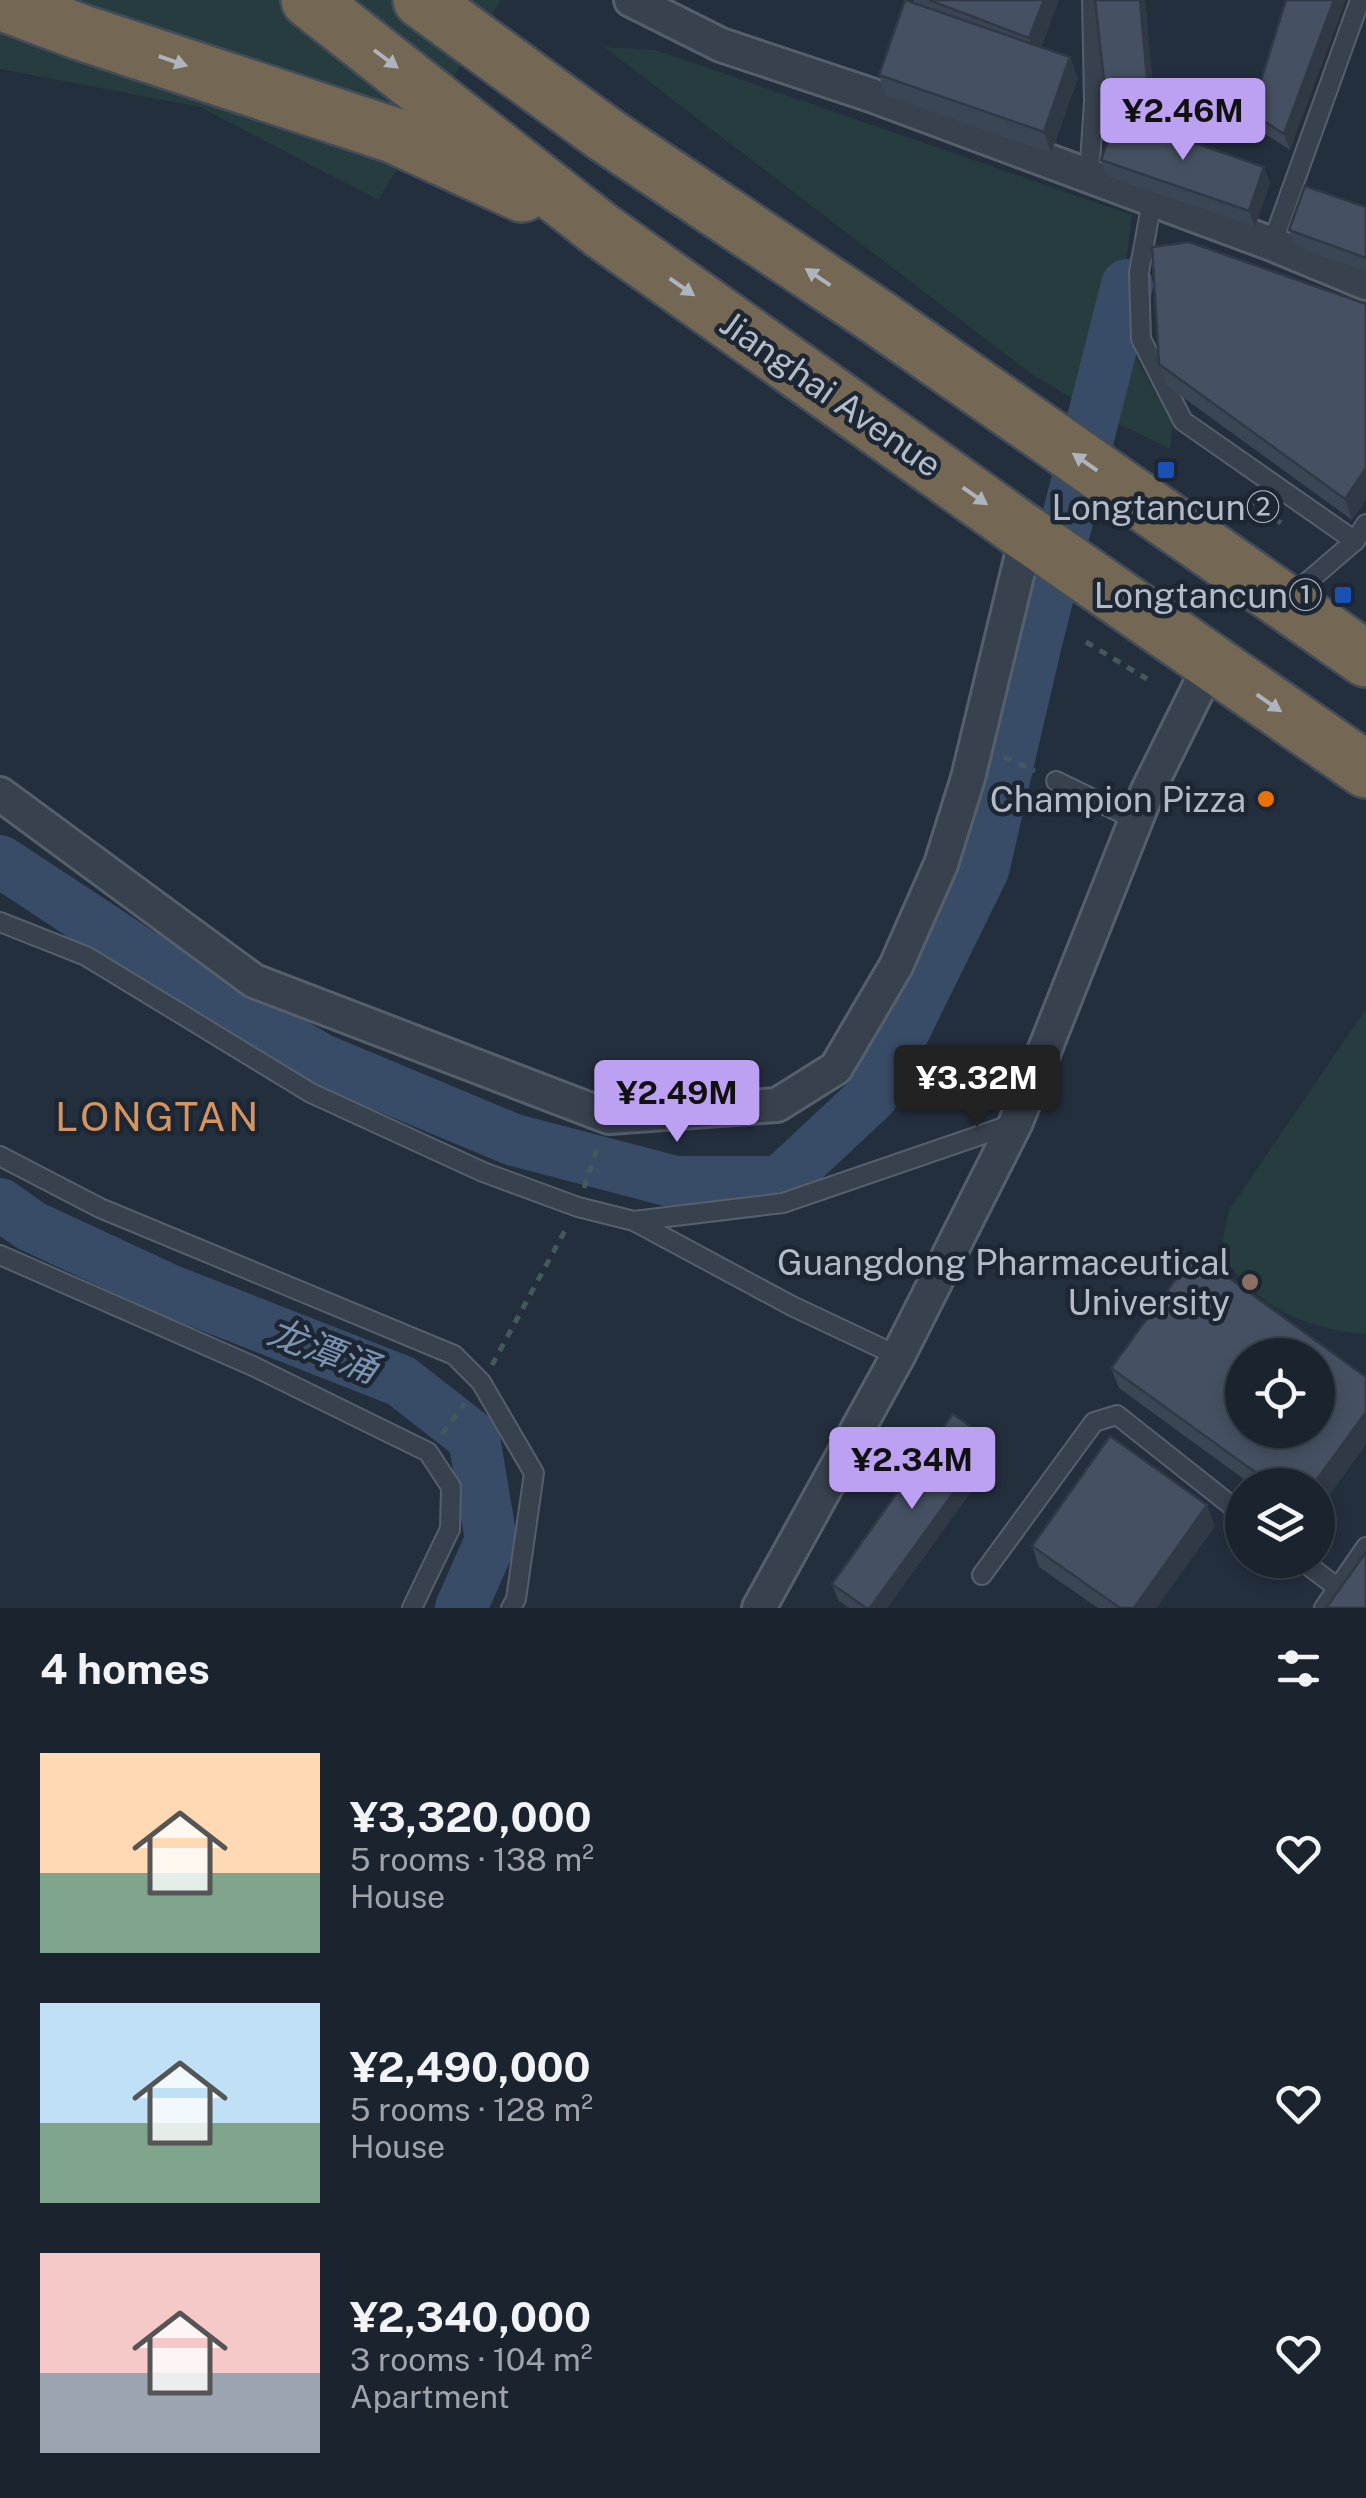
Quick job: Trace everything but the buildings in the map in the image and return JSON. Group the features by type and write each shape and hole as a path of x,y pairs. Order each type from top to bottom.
{"highway":[{"name":"Jianghai Avenue","path":"309,0 602,231 1366,770"},
{"path":"421,0 606,135 876,316 1366,658"},
{"path":"485,0 724,214"},
{"path":"0,2 393,135 602,231"},
{"path":"0,24 80,32"}],"street":[{"path":"631,0 721,45 872,96 1272,244 1366,283"},
{"path":"872,96 884,64"},
{"path":"0,794 254,981 608,1117 777,1105 836,1068 896,966 941,864 982,747 1027,534"},
{"path":"759,1608 898,1356 1016,1122 1136,820 1211,662"}],"lane":[{"path":"1089,177 1094,101 1092,0"},
{"path":"1272,244 1360,0"},
{"path":"1152,201 1139,272 1141,339 1183,421 1355,542"},
{"path":"1284,602 1355,542 1366,524"},
{"path":"1056,781 1136,820"},
{"path":"0,922 86,956 311,1093 483,1172 578,1207 634,1221 792,1306 898,1356"},
{"path":"634,1221 783,1203 1016,1122"},
{"path":"0,1156 100,1208 454,1356 484,1379 534,1473 516,1599 511,1608"},
{"path":"0,1256 255,1367 428,1452 452,1488 450,1528 412,1608"},
{"path":"982,1575 1094,1422 1116,1415 1225,1501"},
{"path":"1324,1608 1366,1547"},
{"path":"1325,1578 1338,1588"}],"path":[{"path":"1086,642 1147,679"},
{"path":"982,747 1056,781"},
{"path":"428,1452 484,1379 578,1207 608,1117"}],"green space":[{"path":"0,0 501,0 378,200 200,107 0,69"},
{"path":"604,47 656,50 1132,215 1121,301 1132,351 1173,423 1170,449 1034,376"},
{"path":"1366,1009 1366,1334 1313,1324 1265,1301 1225,1257 1223,1235 1229,1210"}],"waterway":[{"path":"0,861 138,952 320,1059 514,1140 675,1182 780,1182 872,1096 983,870 1127,285"},
{"name":"龙潭涌","path":"0,1204 31,1226 169,1290 401,1381 474,1438 491,1540 461,1608"}],"place":[{"name":"Longtancun②","path":"1166,470"},
{"name":"Longtancun①","path":"1343,595"},
{"name":"Champion Pizza","path":"1266,799"},
{"name":"Guangdong Pharmaceutical University","path":"1250,1282"}],"district":[{"name":"LONGTAN","path":"158,1116"}]}
